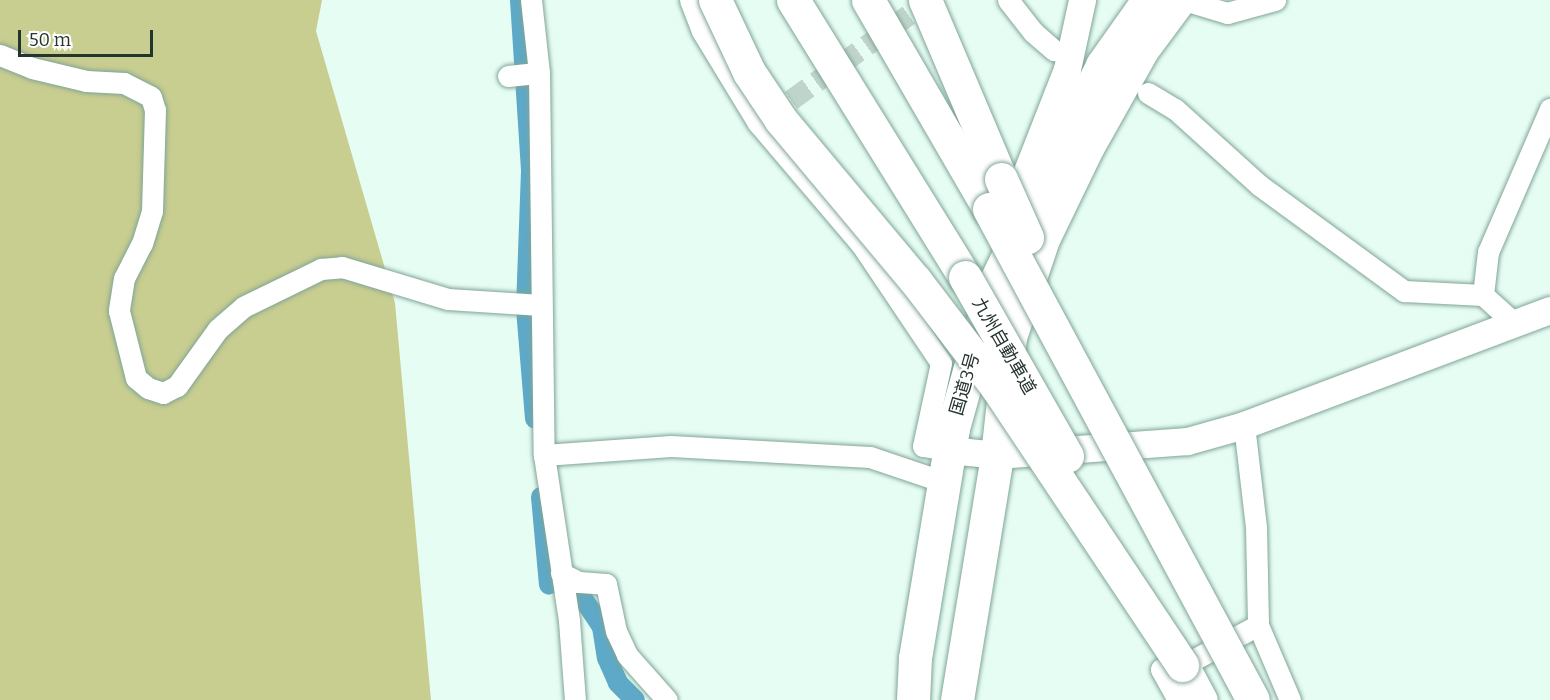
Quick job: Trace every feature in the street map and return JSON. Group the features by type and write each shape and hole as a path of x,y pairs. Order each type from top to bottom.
{"highway":[{"path":"714,0 749,72 781,120 915,280 992,380 1182,665"},
{"name":"九州自動車道","path":"793,0 965,277 1201,700"},
{"path":"868,0 989,209 1213,620 1253,700"},
{"path":"925,0 1000,179 1055,296 1179,537 1213,620"},
{"name":"国道3号","path":"914,700 915,658 951,439 992,288 1102,65 1148,0"},
{"name":"国道3号","path":"957,700 997,455 1010,337 1044,239 1087,148 1142,50 1179,0"}],"street":[{"path":"531,0 539,73 544,455 561,573 574,700"},
{"path":"690,0 702,31 758,123 861,244 941,363 923,446 951,439 997,455 1187,441 1244,425 1550,310"},
{"path":"1008,0 1033,32 1054,50"},
{"path":"951,439 988,273 1067,69 1082,0"},
{"path":"1184,0 1227,13 1275,0"},
{"path":"0,55 32,68 86,81 124,83 151,98 155,110 152,211 142,243 124,278 119,311 136,378 148,387 163,393 177,386 218,329 243,307 321,269 342,267 448,299 508,306 541,305"},
{"path":"508,75 539,73"},
{"path":"1148,93 1175,109 1259,185 1404,291 1483,295 1514,323"},
{"path":"1483,295 1488,252 1550,109"},
{"path":"1244,425 1256,527 1258,625 1290,700"},
{"path":"544,455 671,446 870,457 944,482"},
{"path":"561,573 579,582 606,584 616,631 627,655 667,700"},
{"path":"1178,700 1161,669 1193,660 1258,625"}],"green space":[{"path":"0,0 322,0 316,31 395,303 431,700 0,700"}],"waterway":[{"path":"520,0 531,171 526,309 535,419"},
{"path":"541,497 549,585"},
{"path":"578,591 602,627 607,658 618,683 635,700"}],"tunnel":[{"path":"766,118 929,0"}]}
